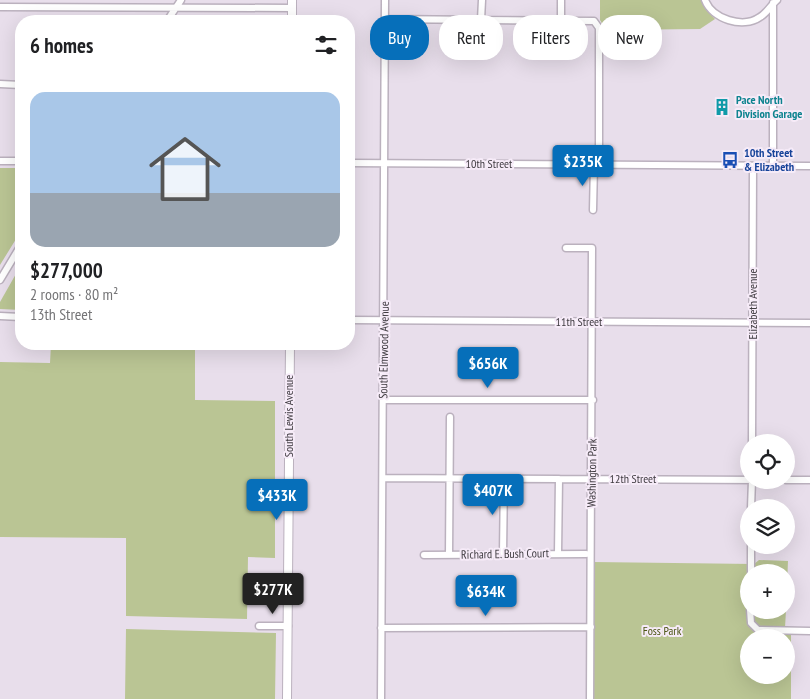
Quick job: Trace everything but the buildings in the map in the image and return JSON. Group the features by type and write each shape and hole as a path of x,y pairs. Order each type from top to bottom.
{"main road":[{"name":"South Lewis Avenue","path":"287,699 290,350"}],"street":[{"path":"171,15 182,0"},
{"name":"South Elmwood Avenue","path":"385,0 385,15"},
{"path":"481,15 482,0"},
{"path":"561,0 561,15"},
{"path":"705,0 711,11 727,21 747,21 760,18 775,1"},
{"path":"772,166 775,1"},
{"path":"0,7 176,8 292,4"},
{"path":"588,21 594,21 599,28 596,165 593,210"},
{"name":"South Elmwood Avenue","path":"381,699 385,60"},
{"path":"0,84 15,84"},
{"path":"0,161 15,161"},
{"name":"10th Street","path":"355,163 810,166"},
{"name":"Elizabeth Avenue","path":"752,434 754,323 753,166"},
{"name":"Washington Park","path":"566,248 592,248 593,400 590,699"},
{"path":"0,280 15,255"},
{"path":"0,316 15,317"},
{"name":"11th Street","path":"355,320 810,323"},
{"path":"384,400 593,400"},
{"path":"449,555 450,417"},
{"name":"12th Street","path":"383,478 740,480"},
{"path":"503,554 504,479"},
{"path":"558,553 559,479"},
{"path":"795,480 810,480"},
{"name":"Richard E. Bush Court","path":"424,555 586,554"},
{"path":"751,619 754,628 763,631 810,631"},
{"path":"258,626 288,626"},
{"path":"381,628 590,627"}],"green space":[{"path":"600,0 702,0 705,8 715,19 700,29 662,29 662,15 600,15"},
{"path":"0,168 15,168 15,241 0,265"},
{"path":"15,276 15,310 0,309 0,302"},
{"path":"51,350 195,350 195,400 275,401 275,558 248,557 247,619 126,616 126,538 0,537 0,362 50,363"},
{"name":"Foss Park","path":"759,560 788,561 788,564 754,564"},
{"name":"Foss Park","path":"593,562 754,564 740,564 740,619 786,619 786,629 740,629 740,684 791,684 791,699 593,699"},
{"path":"126,629 276,633 275,699 125,699"}],"place":[{"name":"Pace North Division Garage","path":"722,107"},
{"name":"10th Street & Elizabeth","path":"730,160"}]}
